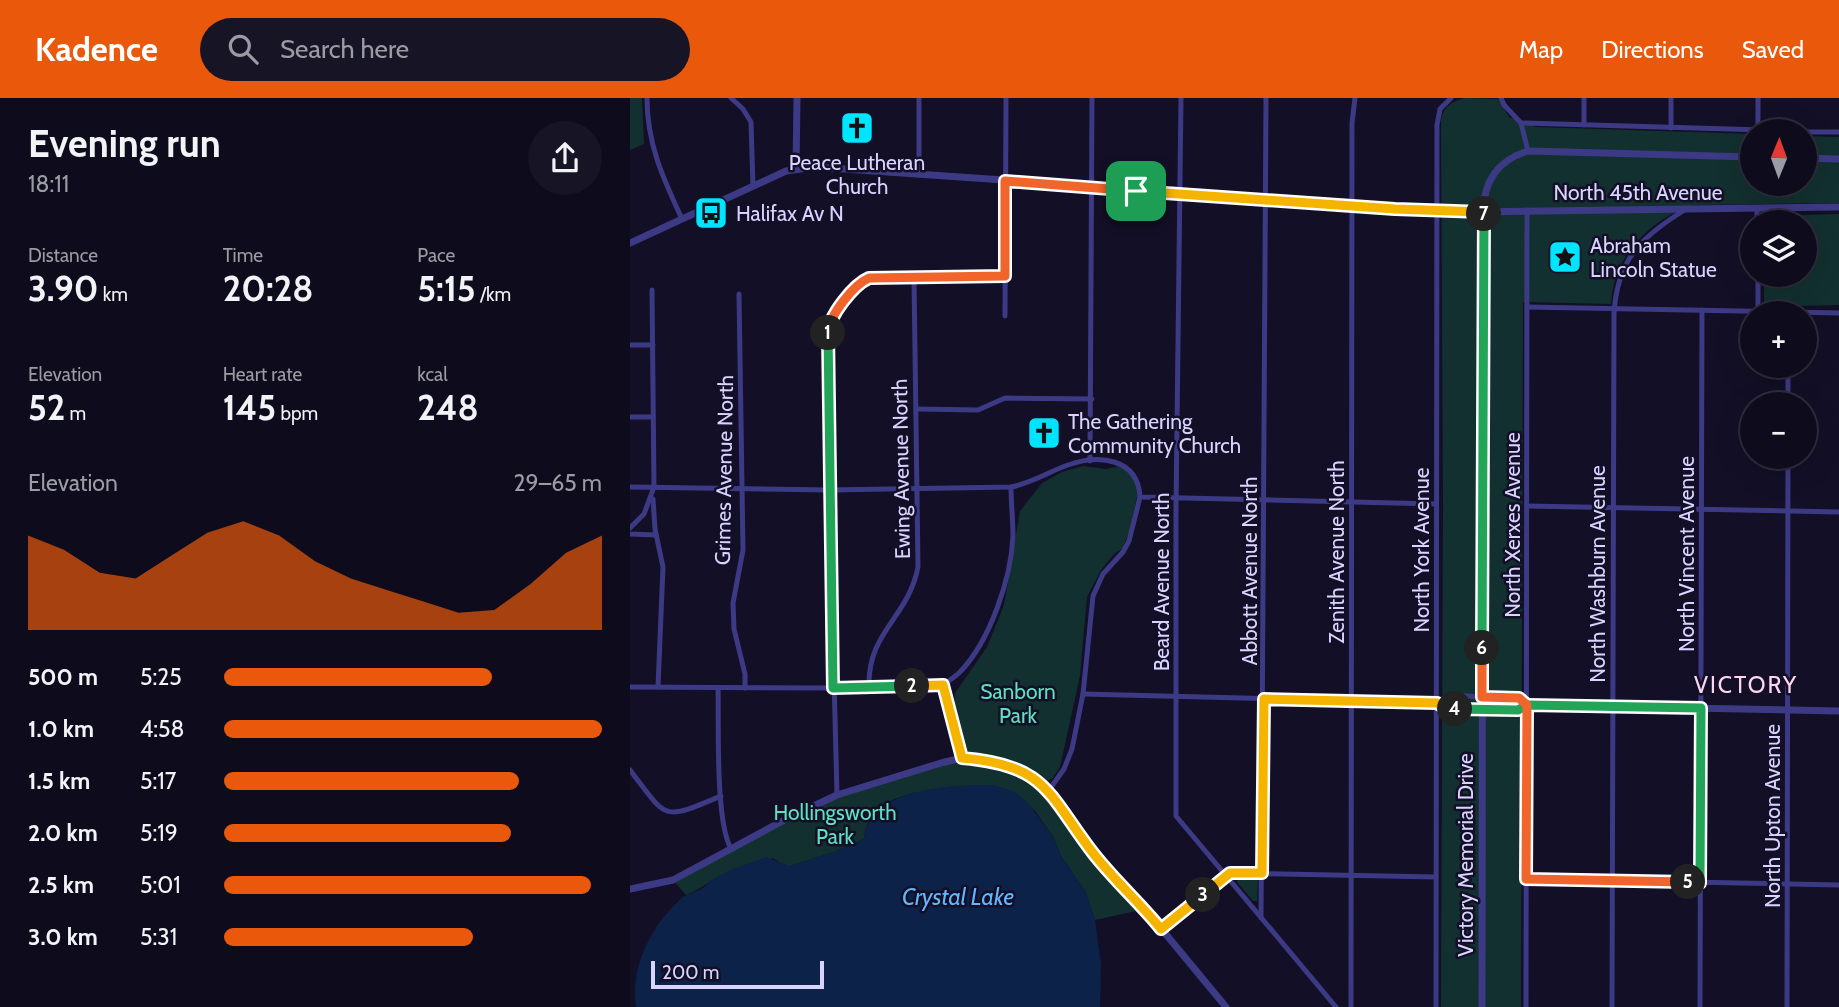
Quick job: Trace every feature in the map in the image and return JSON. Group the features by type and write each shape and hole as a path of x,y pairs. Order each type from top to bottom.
{"street":[{"path":"647,98 652,149 682,219"},
{"path":"730,98 743,109 751,122 752,187"},
{"path":"630,243 796,168 797,98"},
{"path":"919,98 919,175"},
{"path":"1004,316 1006,98"},
{"path":"1090,461 1092,98"},
{"name":"Beard Avenue North","path":"1181,98 1176,498 1176,816 1336,1007"},
{"name":"Abbott Avenue North","path":"1261,918 1266,98"},
{"name":"Zenith Avenue North","path":"1350,1007 1352,123 1355,98"},
{"name":"North York Avenue","path":"1436,1007 1437,117 1440,109 1451,98"},
{"path":"1502,98 1504,105 1521,123 1528,151 1740,157"},
{"path":"1584,98 1584,125"},
{"path":"1671,98 1671,128"},
{"path":"1758,98 1758,119"},
{"path":"1521,123 1740,130"},
{"path":"1817,132 1839,132"},
{"name":"Victory Memorial Drive","path":"1482,1007 1483,212 1487,185 1496,169 1510,158 1528,151"},
{"path":"1817,158 1839,159"},
{"name":"North 45th Avenue","path":"796,168 815,167 1437,211 1839,207"},
{"name":"North Washburn Avenue","path":"1612,1007 1614,309 1616,288 1635,248 1647,235 1686,209"},
{"name":"North Xerxes Avenue","path":"1526,1007 1527,210"},
{"path":"837,795 829,490 828,328 836,311 862,281 869,278 1005,276"},
{"name":"Ewing Avenue North","path":"869,688 869,668 875,646 901,610 915,582 919,552 914,278"},
{"path":"652,290 653,516 663,567 658,687"},
{"name":"Grimes Avenue North","path":"739,294 743,550 733,603 734,629 745,674 745,688"},
{"path":"1527,307 1740,311"},
{"name":"North Vincent Avenue","path":"1700,1007 1702,310"},
{"path":"1817,313 1839,313"},
{"path":"630,345 653,345"},
{"path":"916,409 978,410 1005,398 1092,399"},
{"path":"630,416 653,417"},
{"path":"630,487 829,490 1012,487 1072,463 1112,461 1125,466 1138,479 1140,497 1129,541 1103,574 1093,596 1083,694 1070,757 1049,790"},
{"name":"North Upton Avenue","path":"1787,1007 1788,469"},
{"path":"630,528 644,514 654,487"},
{"path":"630,687 869,688 943,685 960,673 978,648 1004,587 1013,537 1012,487"},
{"path":"1140,497 1436,503"},
{"path":"1527,506 1839,512"},
{"path":"630,534 656,535"},
{"path":"943,685 962,758"},
{"path":"718,688 721,796 726,841 731,849"},
{"path":"1083,694 1437,703 1445,708 1482,710 1518,710 1527,705 1839,711"},
{"path":"1437,703 1448,696 1519,698 1527,705"},
{"path":"630,890 673,880 837,795 962,758 986,760 1016,767 1049,790 1095,855 1226,1007"},
{"path":"630,770 654,802 665,811 679,813 721,796"},
{"path":"1161,929 1230,873 1436,877"},
{"path":"1526,879 1839,885"}],"green space":[{"path":"630,98 642,98 644,144 630,150"},
{"path":"1466,98 1498,99 1509,117 1536,127 1740,134 1740,196 1817,196 1817,136 1839,137 1839,203 1693,205 1669,216 1636,242 1621,265 1614,283 1611,304 1523,302 1521,1007 1441,1007 1441,124 1448,106"},
{"path":"1839,214 1839,305 1817,306 1817,301 1764,301 1764,287 1817,287 1817,215"},
{"name":"Sanborn Park","path":"1083,466 1106,469 1120,466 1132,472 1138,492 1129,533 1122,549 1114,554 1101,570 1087,597 1080,676 1060,767 1052,779 1046,781 1006,759 966,751 954,705 955,693 987,647 1004,605 1020,511 1042,483 1062,472"},
{"name":"Hollingsworth Park","path":"962,758 1002,763 1049,790 1072,823 1145,909 1095,920 1085,891 1061,856 1052,835 1035,811 1015,792 950,789 904,796 885,805 871,819 864,839 834,852 790,866 785,866 773,858 726,873 686,895 673,880 837,795"},
{"path":"1239,877 1258,879 1257,901 1253,901 1237,882"}],"water":[{"name":"Crystal Lake","path":"972,785 994,785 1015,792 1028,803 1052,835 1061,856 1085,891 1095,920 1101,964 1100,1007 636,1007 636,976 646,946 662,920 683,897 727,872 766,857 790,866 864,839 869,823 878,811 906,795"}],"place":[{"name":"Peace Lutheran Church","path":"857,128"},
{"name":"Halifax Av N","path":"711,213"},
{"name":"Abraham Lincoln Statue","path":"1565,257"},
{"name":"The Gathering Community Church","path":"1044,433"}],"district":[{"name":"VICTORY","path":"1746,685"}],"route":[{"path":"1136,191 1005,181 1005,276 869,278 862,281 831,319 828,328 828,484 833,688 943,685 962,758 1016,767 1049,790 1095,855 1161,929 1230,873 1262,873 1264,699 1437,703 1445,708 1482,710 1518,710 1527,705 1701,708 1700,883 1526,879 1527,705 1519,698 1482,697 1483,212 1395,209 1136,191"}]}
